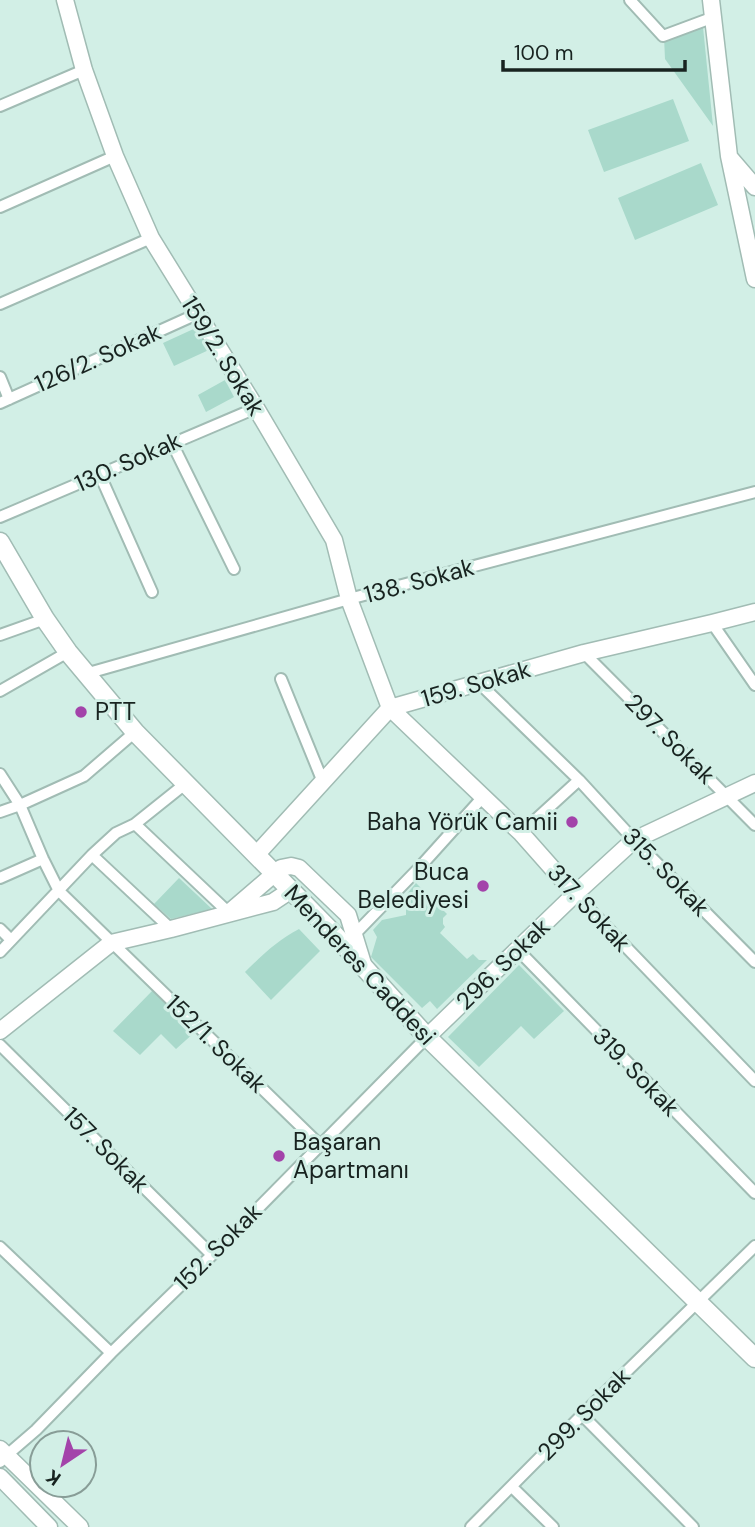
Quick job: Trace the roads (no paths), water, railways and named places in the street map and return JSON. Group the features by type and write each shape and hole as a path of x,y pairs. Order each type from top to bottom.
{"main road":[{"name":"Menderes Caddesi","path":"0,542 45,619 68,652 135,732 291,890 428,1037 755,1358"}],"street":[{"name":"159/2. Sokak","path":"65,0 84,70 115,156 151,238 334,540 349,599 390,708"},
{"path":"630,0 663,36 714,17"},
{"path":"711,0 729,156 755,279"},
{"path":"0,106 84,70"},
{"path":"0,207 115,156"},
{"path":"729,156 755,187"},
{"path":"0,304 151,238"},
{"name":"126/2. Sokak","path":"5,401 197,314"},
{"path":"0,377 5,401"},
{"name":"130. Sokak","path":"0,517 256,408"},
{"path":"172,443 234,569"},
{"path":"100,475 152,592"},
{"name":"138. Sokak","path":"85,674 349,599 755,492"},
{"name":"159. Sokak","path":"256,855 390,708 584,653 755,612"},
{"path":"0,635 45,619"},
{"path":"712,624 755,685"},
{"path":"0,691 68,652"},
{"name":"297. Sokak","path":"584,653 755,825"},
{"path":"281,679 323,782"},
{"name":"315. Sokak","path":"479,683 579,780 634,840 755,962"},
{"name":"317. Sokak","path":"390,708 521,833 575,894 755,1081"},
{"path":"0,812 83,776 135,732"},
{"name":"152/1. Sokak","path":"0,774 20,805 59,891 320,1145"},
{"path":"521,833 579,780"},
{"name":"296. Sokak","path":"428,1037 634,840 755,783"},
{"path":"0,951 116,833 135,824 185,784"},
{"path":"355,934 482,797"},
{"path":"135,824 229,913"},
{"path":"92,855 171,929"},
{"path":"0,878 43,859"},
{"path":"229,913 281,868 299,868 348,915 364,967"},
{"path":"0,1031 111,943 273,902 291,890"},
{"path":"0,929 10,940"},
{"path":"745,952 755,942"},
{"name":"319. Sokak","path":"518,950 755,1193"},
{"name":"152. Sokak","path":"2,1455 36,1430 428,1037"},
{"name":"157. Sokak","path":"0,1045 212,1255"},
{"name":"299. Sokak","path":"475,1526 582,1415 755,1246"},
{"path":"0,1247 111,1353"},
{"path":"582,1415 693,1527"},
{"path":"2,1455 80,1527"},
{"path":"0,1477 49,1527"},
{"path":"512,1487 553,1527"}],"place":[{"name":"PTT","path":"81,712"},
{"name":"Baha Yörük Camii","path":"572,822"},
{"name":"Buca Belediyesi","path":"483,886"},
{"name":"Başaran Apartmanı","path":"279,1156"}]}
